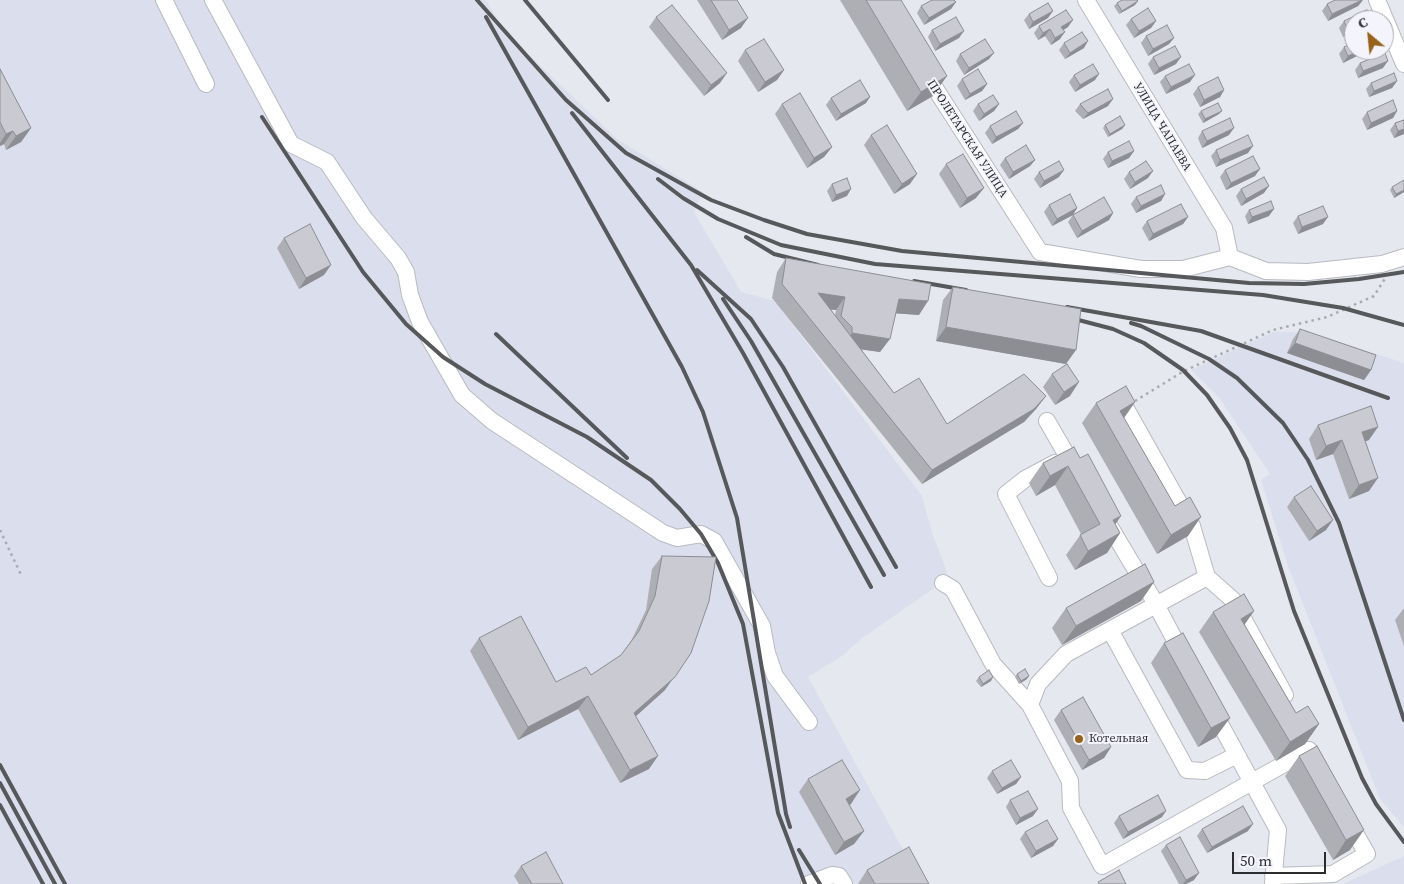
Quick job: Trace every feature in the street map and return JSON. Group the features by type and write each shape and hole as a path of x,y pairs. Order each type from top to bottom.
{"street":[{"path":"164,0 206,84"},
{"path":"213,0 292,144 327,162 364,218 398,258 406,272 410,295 420,322 462,395 492,421 663,532 677,538 701,534 714,541 762,626 767,653 775,676 809,722"},
{"name":"УЛИЦА ЧАПАЕВА","path":"1086,0 1224,228 1230,257"},
{"path":"1377,0 1404,64"},
{"name":"ПРОЛЕТАРСКАЯ УЛИЦА","path":"916,59 1040,252 1141,268 1183,269 1230,257"},
{"path":"1230,257 1266,271 1308,272 1382,264 1400,258"},
{"path":"1125,407 1192,526 1207,577 1233,600 1292,708"},
{"path":"1047,421 1083,482"},
{"path":"1049,578 1006,494 1026,479 1068,456"},
{"path":"1098,507 1157,605 1192,672"},
{"path":"1030,706 1038,684 1066,654 1207,577"},
{"path":"943,583 953,590 992,664 1030,706 1070,781 1071,808 1102,866 1309,750 1312,748 1304,732"},
{"path":"1110,630 1187,770 1205,771 1237,755"},
{"path":"1205,697 1278,830 1273,880 1333,874 1367,854 1342,811"},
{"path":"1309,750 1328,785"},
{"path":"809,884 832,875 839,876 844,884"}],"path":[{"path":"1125,407 1184,371 1273,330 1327,317 1374,296 1400,258"},
{"path":"0,530 22,577"}],"shaded area":[{"path":"0,0 486,0 504,31 617,139 703,192 694,212 741,292 775,301 922,496 932,533 947,572 937,586 861,639 842,656 808,677 922,884 0,884"},
{"path":"1273,332 1310,332 1404,363 1404,827 1380,799 1288,566 1261,480 1270,474 1220,399 1191,370"},
{"path":"1404,856 1404,884 1343,884"}],"building":[{"path":"711,0 737,0 748,18 729,30"},
{"path":"866,0 901,0 947,76 921,92"},
{"path":"932,0 954,0 956,2 929,18 921,6"},
{"path":"1122,0 1138,1 1122,11 1117,3"},
{"path":"1335,0 1362,0 1332,14 1327,4"},
{"path":"1048,3 1053,11 1033,22 1029,14"},
{"path":"672,5 727,73 711,85 656,17"},
{"path":"1148,8 1156,21 1139,31 1131,19"},
{"path":"1066,10 1073,20 1061,27 1065,32 1055,38 1050,29 1043,33 1039,26"},
{"path":"956,17 964,31 940,44 932,30"},
{"path":"1167,25 1174,38 1153,49 1146,36"},
{"path":"1082,32 1088,41 1070,53 1064,43"},
{"path":"764,39 784,70 765,82 745,50"},
{"path":"985,39 994,53 969,68 960,54"},
{"path":"1175,46 1181,57 1159,68 1153,57"},
{"path":"1368,60 1388,61 1363,71 1360,63"},
{"path":"1093,64 1099,74 1080,85 1074,75"},
{"path":"1189,64 1195,75 1171,87 1165,76"},
{"path":"0,69 31,128 16,136 13,131 6,134 0,122"},
{"path":"978,69 987,84 970,94 962,79"},
{"path":"1394,73 1397,81 1374,91 1371,83"},
{"path":"1218,77 1224,90 1204,100 1198,87"},
{"path":"860,80 870,97 841,114 831,98"},
{"path":"1108,89 1113,99 1088,113 1080,104"},
{"path":"800,93 832,147 814,158 782,104"},
{"path":"993,95 999,104 984,114 978,104"},
{"path":"1393,100 1397,111 1371,123 1367,112"},
{"path":"1218,103 1222,111 1205,119 1201,111"},
{"path":"1016,111 1023,123 996,137 990,126"},
{"path":"1120,116 1125,125 1110,134 1105,125"},
{"path":"1230,118 1234,128 1207,141 1202,131"},
{"path":"1404,120 1404,129 1398,131 1395,123"},
{"path":"887,125 917,174 902,184 871,135"},
{"path":"1248,135 1253,146 1220,160 1216,150"},
{"path":"1129,141 1134,151 1112,161 1108,152"},
{"path":"1026,145 1035,160 1013,172 1005,158"},
{"path":"963,154 984,188 967,198 946,164"},
{"path":"1253,156 1260,169 1231,183 1225,170"},
{"path":"1059,161 1064,170 1044,181 1039,172"},
{"path":"1146,161 1153,171 1135,182 1129,172"},
{"path":"1264,177 1269,186 1246,199 1241,189"},
{"path":"847,178 851,189 836,195 832,184"},
{"path":"1404,180 1404,190 1396,194 1392,187"},
{"path":"1161,185 1165,194 1141,206 1136,197"},
{"path":"1070,194 1077,208 1057,219 1049,205"},
{"path":"1104,197 1113,213 1082,231 1073,215"},
{"path":"1271,201 1274,209 1252,217 1249,210"},
{"path":"1181,204 1188,217 1153,234 1147,221"},
{"path":"1323,206 1328,217 1302,227 1298,216"},
{"path":"310,224 331,265 306,278 284,238"},
{"path":"786,258 931,284 928,301 899,299 890,339 852,333 852,327 841,316 845,297 818,293 894,393 919,378 947,424 1024,374 1046,396 1034,409 932,470 782,284"},
{"path":"953,287 1081,309 1076,350 946,327"},
{"path":"1300,329 1376,355 1371,370 1295,343"},
{"path":"1067,364 1079,382 1064,392 1052,374"},
{"path":"1126,386 1135,402 1120,411 1175,506 1190,497 1201,517 1171,535 1096,403"},
{"path":"1371,406 1378,427 1362,432 1378,478 1359,485 1342,440 1326,446 1318,425"},
{"path":"1074,447 1080,458 1088,454 1121,516 1113,520 1120,533 1088,551 1080,535 1100,524 1068,466 1050,476 1043,463"},
{"path":"1311,486 1333,520 1317,531 1294,497"},
{"path":"662,556 716,557 709,601 691,653 675,677 634,713 658,756 630,770 588,696 528,727 479,638 521,616 556,682 586,667 591,675 621,655 639,631 655,596"},
{"path":"1145,564 1154,582 1076,626 1066,608"},
{"path":"1244,594 1254,611 1241,619 1296,713 1308,706 1319,724 1290,742 1213,612"},
{"path":"1183,633 1230,718 1211,728 1164,643"},
{"path":"1025,669 1029,676 1021,681 1017,674"},
{"path":"989,670 993,677 983,684 979,677"},
{"path":"1083,697 1111,747 1089,760 1061,710"},
{"path":"1317,746 1364,830 1346,840 1299,756"},
{"path":"842,760 860,790 846,799 864,831 844,842 808,779"},
{"path":"1011,760 1021,777 1002,788 992,771"},
{"path":"1028,791 1038,809 1020,818 1010,800"},
{"path":"1158,795 1166,811 1128,832 1119,816"},
{"path":"1243,806 1253,824 1212,847 1202,829"},
{"path":"1047,820 1058,839 1036,851 1025,832"},
{"path":"1180,837 1199,873 1186,880 1166,845"},
{"path":"909,847 929,884 875,884 867,870"},
{"path":"546,852 563,884 532,884 521,866"},
{"path":"1119,870 1126,884 1099,884 1098,882"}],"railway":[{"path":"477,0 566,100 626,153 711,200 807,234 902,251 1249,283 1304,284 1359,279 1404,272"},
{"path":"525,0 608,100"},
{"path":"486,17 682,367 703,412 737,518 786,814 790,827"},
{"path":"572,113 691,265 743,353 871,587"},
{"path":"262,117 363,272 406,324 443,357 485,384 587,437 651,480 680,509 701,534 718,563 743,624 778,813 805,884"},
{"path":"658,179 683,198 718,219 781,245 875,264 1263,295 1343,308 1404,325"},
{"path":"746,237 774,254 818,265"},
{"path":"697,270 751,319 783,367 896,567"},
{"path":"914,281 966,290"},
{"path":"723,299 751,341 884,575"},
{"path":"1067,307 1201,331 1388,398"},
{"path":"1067,317 1113,329 1144,343 1183,370 1207,395 1230,428 1247,460 1294,611 1362,778 1376,804 1404,842"},
{"path":"1131,323 1209,359 1237,378 1283,423 1308,460 1339,523 1404,720"},
{"path":"496,334 627,458"},
{"path":"0,765 65,884"},
{"path":"0,783 55,884"},
{"path":"0,805 43,884"},
{"path":"799,850 820,884"}],"place":[{"name":"Котельная","path":"1079,739"}]}
